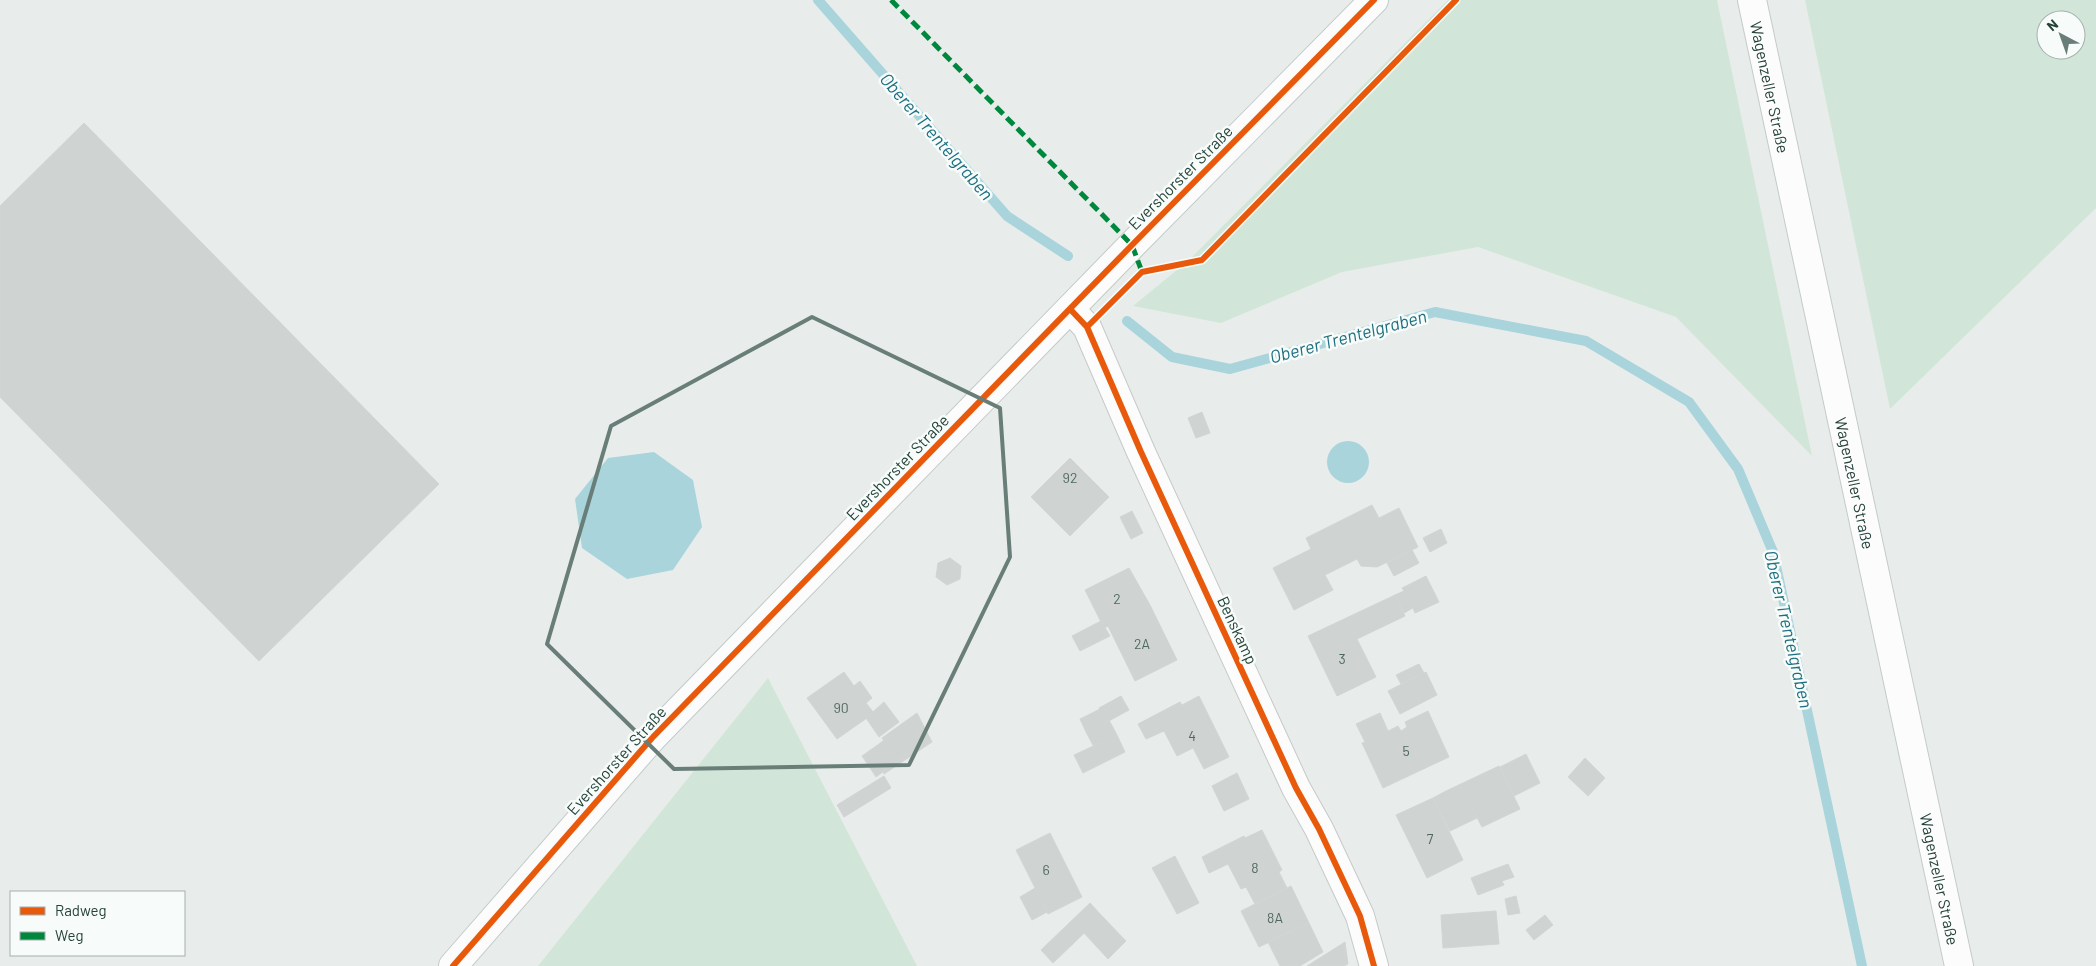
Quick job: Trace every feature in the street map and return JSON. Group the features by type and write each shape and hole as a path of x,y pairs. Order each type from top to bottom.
{"street":[{"name":"Evershorster Straße","path":"453,966 652,738 1374,0"},
{"name":"Wagenzeller Straße","path":"1752,0 1959,966"},
{"name":"Benskamp","path":"1070,309 1087,327 1141,452 1296,788 1319,829 1360,916 1374,966"}],"highlighted area":[{"path":"812,317 1000,408 1010,557 909,765 674,769 547,644 611,426"}],"green space":[{"path":"1448,0 1717,0 1812,456 1676,317 1478,247 1342,272 1221,323 1133,306 1189,260"},
{"path":"1805,0 2096,0 2096,208 1890,409"},
{"path":"768,678 917,966 538,966"}],"water":[{"path":"1348,441 1363,447 1369,462 1363,477 1348,483 1333,477 1327,462 1333,447"},
{"path":"654,452 693,480 702,527 673,570 627,579 582,548 575,499 608,458"}],"building":[{"path":"84,123 439,484 259,661 0,397 0,206"},
{"path":"1202,412 1210,433 1196,438 1188,418"},
{"path":"1070,458 1109,497 1070,536 1031,497"},
{"path":"1372,505 1379,518 1399,508 1418,547 1377,567 1361,566 1357,559 1325,575 1333,590 1294,610 1273,568 1311,549 1306,538"},
{"path":"1132,511 1143,533 1131,539 1120,517"},
{"path":"1441,529 1447,543 1430,552 1423,538"},
{"path":"1412,550 1419,563 1394,576 1387,563"},
{"path":"950,558 961,566 960,579 947,585 936,577 938,563"},
{"path":"1129,568 1150,605 1104,628 1085,590"},
{"path":"1426,576 1439,602 1415,613 1413,608 1404,613 1395,595 1404,591 1402,588"},
{"path":"1395,595 1405,616 1357,639 1376,677 1337,696 1308,636"},
{"path":"1150,605 1177,660 1135,681 1108,626"},
{"path":"1101,621 1110,636 1080,651 1072,636"},
{"path":"1419,664 1424,673 1401,684 1396,675"},
{"path":"844,672 854,686 860,681 872,698 866,703 874,713 837,739 807,698"},
{"path":"1426,672 1437,695 1400,714 1388,691"},
{"path":"1121,696 1129,710 1107,722 1099,708"},
{"path":"1199,696 1229,757 1204,769 1193,748 1177,756 1164,731 1146,739 1138,724 1180,702 1182,705"},
{"path":"884,702 899,722 879,737 866,718"},
{"path":"1100,709 1107,722 1086,732 1080,719"},
{"path":"1428,711 1449,757 1383,788 1362,743 1365,742 1356,724 1380,713 1388,731 1398,726 1401,731 1407,727 1405,722"},
{"path":"917,713 932,742 884,774 883,771 907,754 893,734 884,741 882,738"},
{"path":"1109,720 1117,735 1094,747 1086,732"},
{"path":"893,734 907,754 876,777 862,756"},
{"path":"1117,735 1125,752 1083,773 1074,755"},
{"path":"1526,754 1540,783 1514,796 1500,767"},
{"path":"1585,758 1605,778 1588,796 1568,777"},
{"path":"1499,766 1520,809 1482,827 1472,808 1457,815 1446,791"},
{"path":"1237,773 1249,799 1224,811 1212,786"},
{"path":"884,776 891,788 844,817 837,805"},
{"path":"1446,791 1457,815 1472,808 1477,818 1450,831 1433,798"},
{"path":"1433,798 1463,860 1427,878 1396,815"},
{"path":"1262,830 1282,870 1279,872 1287,888 1255,904 1246,887 1241,889 1228,864 1209,873 1202,857 1244,836 1245,838"},
{"path":"1050,833 1082,897 1048,914 1016,850"},
{"path":"1175,856 1182,870 1160,882 1152,868"},
{"path":"1508,864 1514,877 1502,881 1504,885 1478,895 1471,878"},
{"path":"1182,870 1199,903 1177,914 1160,882"},
{"path":"1291,886 1309,923 1259,947 1241,911"},
{"path":"1035,888 1047,912 1032,920 1020,897"},
{"path":"1516,896 1520,913 1508,915 1505,899"},
{"path":"1090,903 1102,916 1053,963 1041,950"},
{"path":"1496,911 1499,944 1443,948 1441,915"},
{"path":"1545,915 1553,925 1534,940 1526,930"},
{"path":"1102,916 1126,941 1108,959 1084,933"},
{"path":"1309,923 1323,952 1300,966 1280,966 1268,942"},
{"path":"1345,942 1348,964 1344,966 1307,966"}],"waterway":[{"name":"Oberer Trentelgraben","path":"818,0 1007,216 1068,256"},
{"name":"Oberer Trentelgraben","path":"1127,321 1172,357 1230,369 1435,312 1586,341 1689,402 1738,469 1773,552 1862,966"}],"marked path":[{"path":"891,0 1132,245 1142,272"}],"cycle path":[{"path":"453,966 652,738 1132,245 1374,0"},
{"path":"1087,327 1142,272 1202,260 1456,0"},
{"path":"1070,309 1087,327 1141,452 1296,788 1319,829 1360,916 1374,966"}]}
